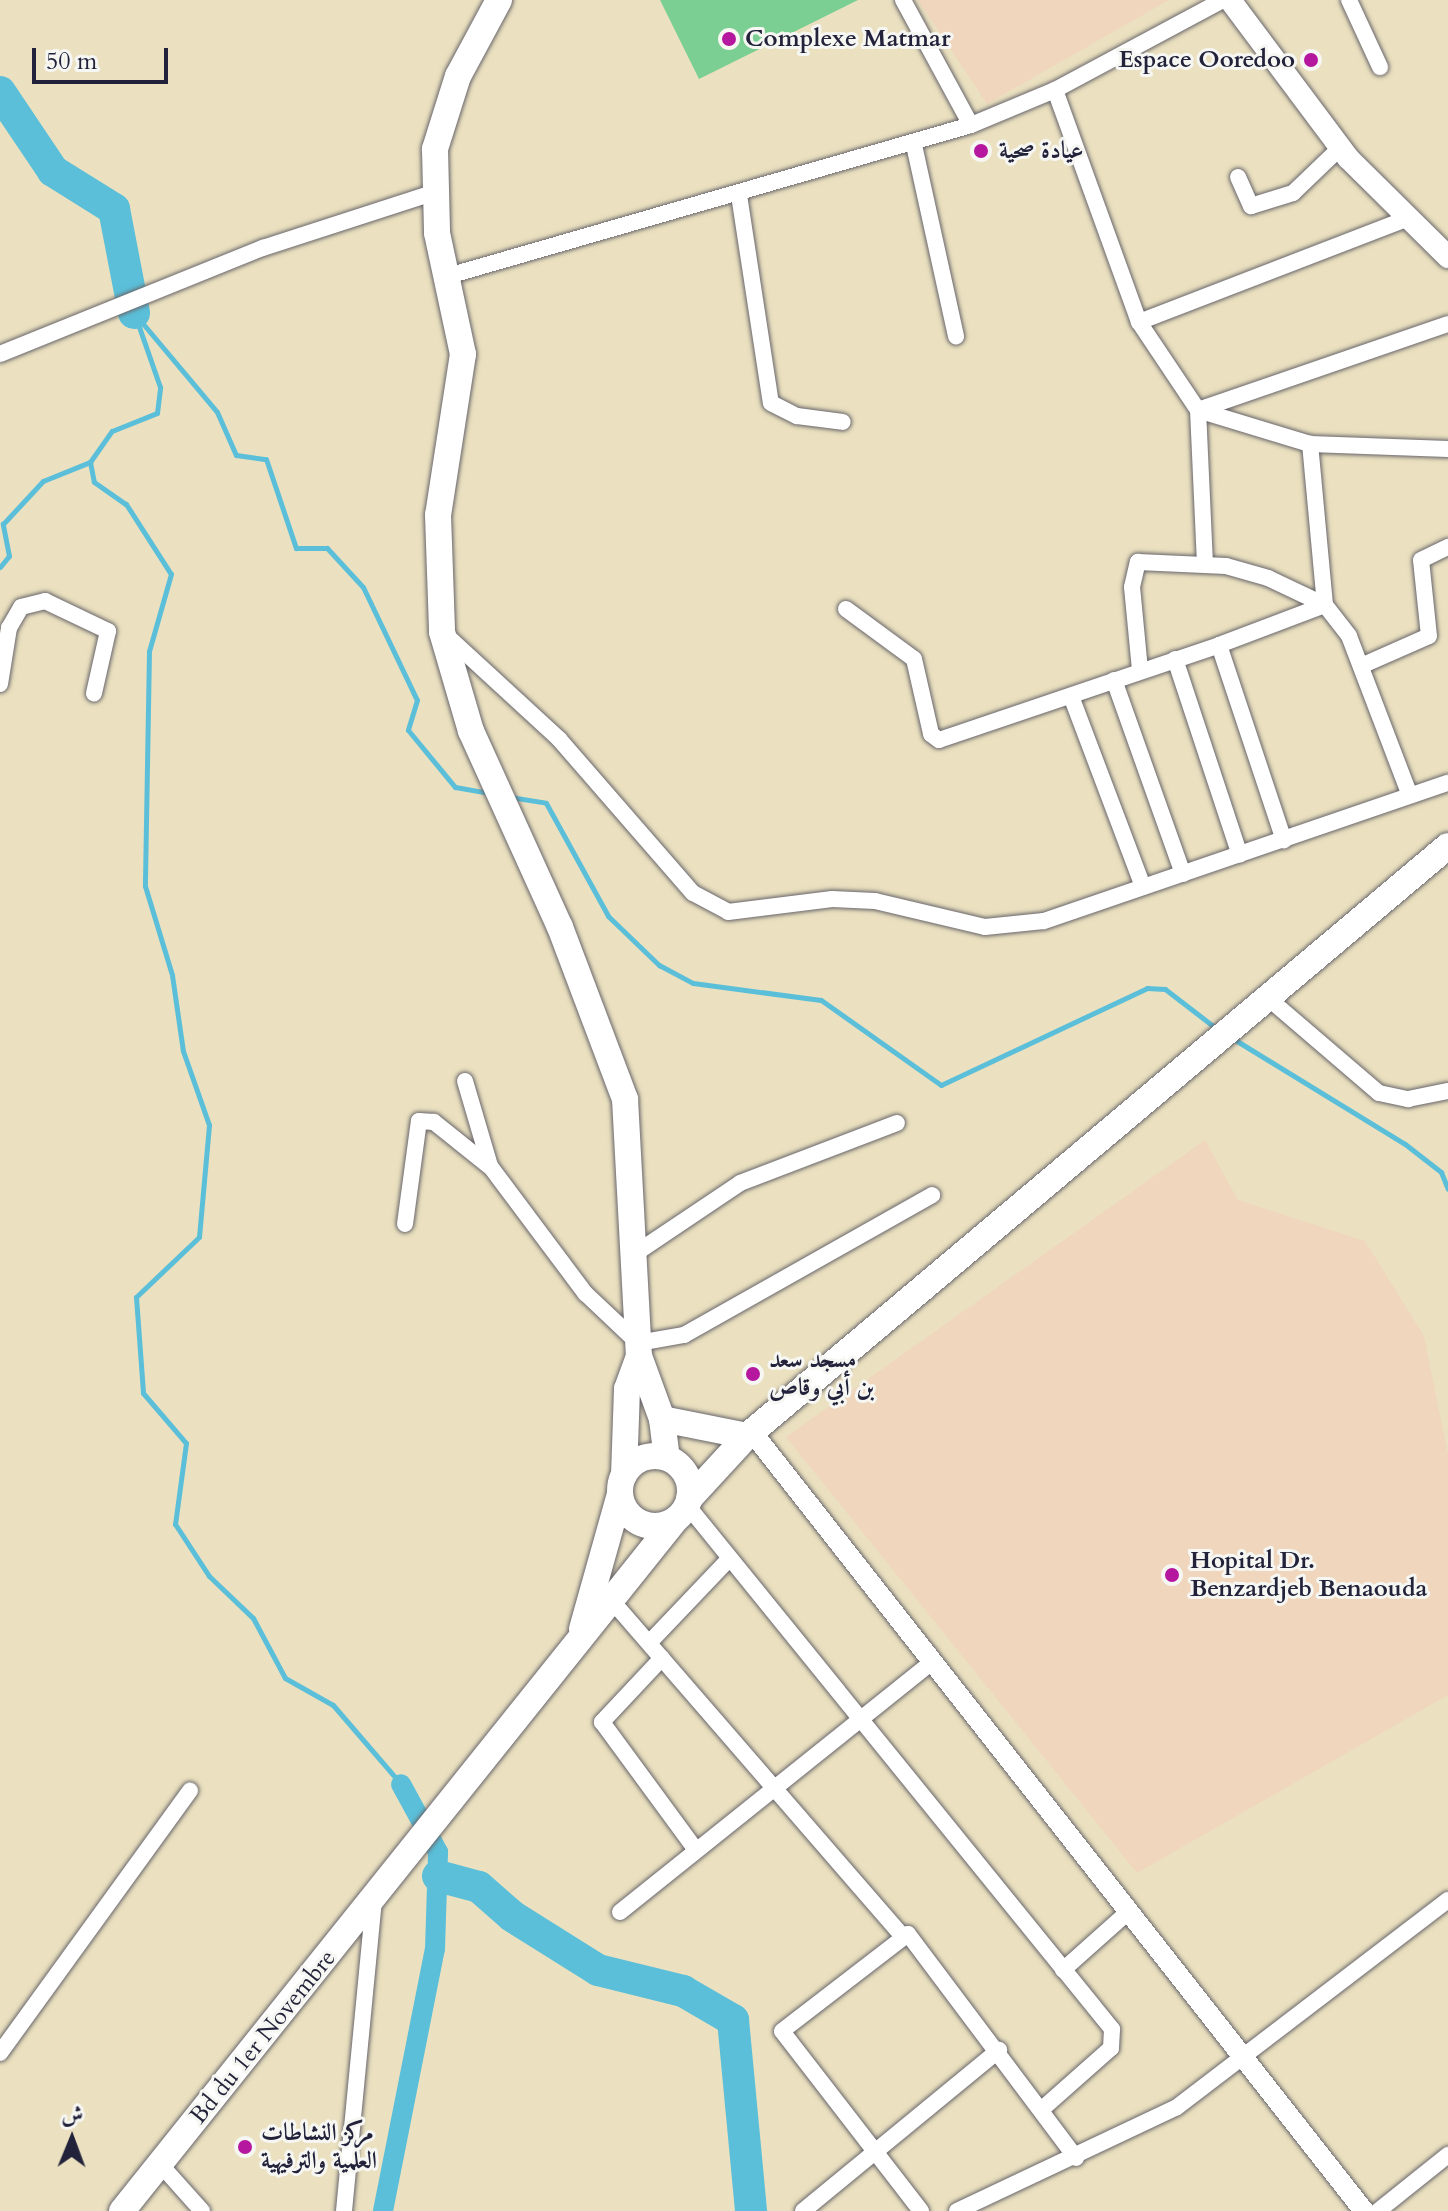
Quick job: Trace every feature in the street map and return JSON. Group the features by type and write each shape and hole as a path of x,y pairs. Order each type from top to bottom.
{"main road":[{"path":"499,0 445,113 432,193 463,354 438,515 442,632 471,731 500,802 560,927 625,1099 636,1253 639,1350 662,1419 668,1459 686,1476 684,1508 656,1526 635,1520 622,1484"},
{"path":"1230,0 1340,148 1448,257"},
{"name":"Bd du 1er Novembre","path":"122,2211 579,1638 613,1602 684,1508 750,1434 1448,846"},
{"path":"579,1638 622,1484 627,1389 639,1350"},
{"path":"662,1419 750,1434"},
{"path":"622,1484 647,1457 668,1459 711,1438 750,1434"}],"street":[{"path":"903,0 971,125"},
{"path":"448,276 914,145 971,125 1055,90 1223,0"},
{"path":"1349,0 1380,67"},
{"path":"1055,90 1139,322 1198,410 1205,564"},
{"path":"914,145 956,336"},
{"path":"1238,177 1251,206 1293,193 1340,148"},
{"path":"0,354 41,342 197,279 263,248 432,193"},
{"path":"739,195 771,403 797,416 843,422"},
{"path":"1139,322 1408,218"},
{"path":"1198,410 1448,324"},
{"path":"1198,410 1310,444 1448,449"},
{"path":"1310,444 1325,605 1361,666 1409,793"},
{"path":"1361,666 1429,636 1421,560 1448,547"},
{"path":"1140,670 1132,570 1138,562 1205,564 1268,578 1325,605"},
{"path":"0,684 9,628 21,607 45,601 108,631 94,693"},
{"path":"846,609 914,659 931,734 939,740 1219,645 1325,605"},
{"path":"442,632 559,739 693,893 728,912 875,901 1008,927 1183,874 1409,793 1448,783"},
{"path":"1219,645 1284,840"},
{"path":"1175,659 1240,855"},
{"path":"1114,680 1183,874"},
{"path":"1071,696 1143,887"},
{"path":"1258,1006 1379,1093 1408,1099 1448,1091"},
{"path":"465,1081 490,1166"},
{"path":"405,1224 419,1121 434,1122 490,1166 594,1304 639,1350 684,1335 932,1195"},
{"path":"636,1253 740,1183 897,1123"},
{"path":"750,1434 1364,2211"},
{"path":"684,1508 729,1559 1063,1970 1115,2039 1042,2109"},
{"path":"649,1643 729,1559"},
{"path":"613,1602 903,1937"},
{"path":"662,1658 602,1722 696,1850"},
{"path":"620,1912 930,1664"},
{"path":"0,2053 190,1791"},
{"path":"344,2211 375,1897"},
{"path":"957,2211 1076,2158 1177,2107 1246,2061 1448,1900"},
{"path":"1063,1970 1127,1913"},
{"path":"921,2211 872,2152 782,2031 903,1937 914,1935 1076,2158"},
{"path":"803,2211 999,2050"},
{"path":"1378,2211 1448,2155"},
{"path":"160,2164 202,2211"}],"shaded area":[{"path":"918,0 1169,0 987,104"},
{"name":"Hopital Dr. Benzardjeb Benaouda","path":"1205,1140 1238,1200 1365,1241 1424,1336 1448,1454 1448,1695 1137,1873 786,1437"}],"green space":[{"name":"Complexe Matmar","path":"660,0 858,0 699,79"}],"waterway":[{"path":"0,92 53,171 114,209 134,313"},
{"path":"134,313 217,412 236,455 266,459 296,548 327,548 363,587 417,700 408,730 455,787 488,793"},
{"path":"0,567 9,556 3,524 43,481 90,462 112,431 157,413 160,387 136,318"},
{"path":"90,462 94,482 126,504 171,574 149,651 145,886 172,975 183,1051 209,1125 199,1237 136,1297 143,1393 186,1443 175,1524 209,1576 253,1618 285,1678 333,1705 401,1784"},
{"path":"510,797 546,803 608,916 659,965 693,983 821,1000 941,1085 1147,988 1165,989 1217,1029"},
{"path":"1232,1038 1405,1144 1441,1172 1448,1189"},
{"path":"383,2211 435,1949 438,1852 401,1784"},
{"path":"438,1876 479,1887 512,1916 598,1970 683,1991 733,2020 751,2211"}],"place":[{"name":"Complexe Matmar","path":"729,39"},
{"name":"Espace Ooredoo","path":"1311,60"},
{"name":"عيادة صحية","path":"981,151"},
{"name":"مسجد سعد بن أبي وقاص","path":"753,1374"},
{"name":"Hopital Dr. Benzardjeb Benaouda","path":"1172,1575"},
{"name":"مركز النشاطات العلمية والترفيهية","path":"245,2147"}]}
